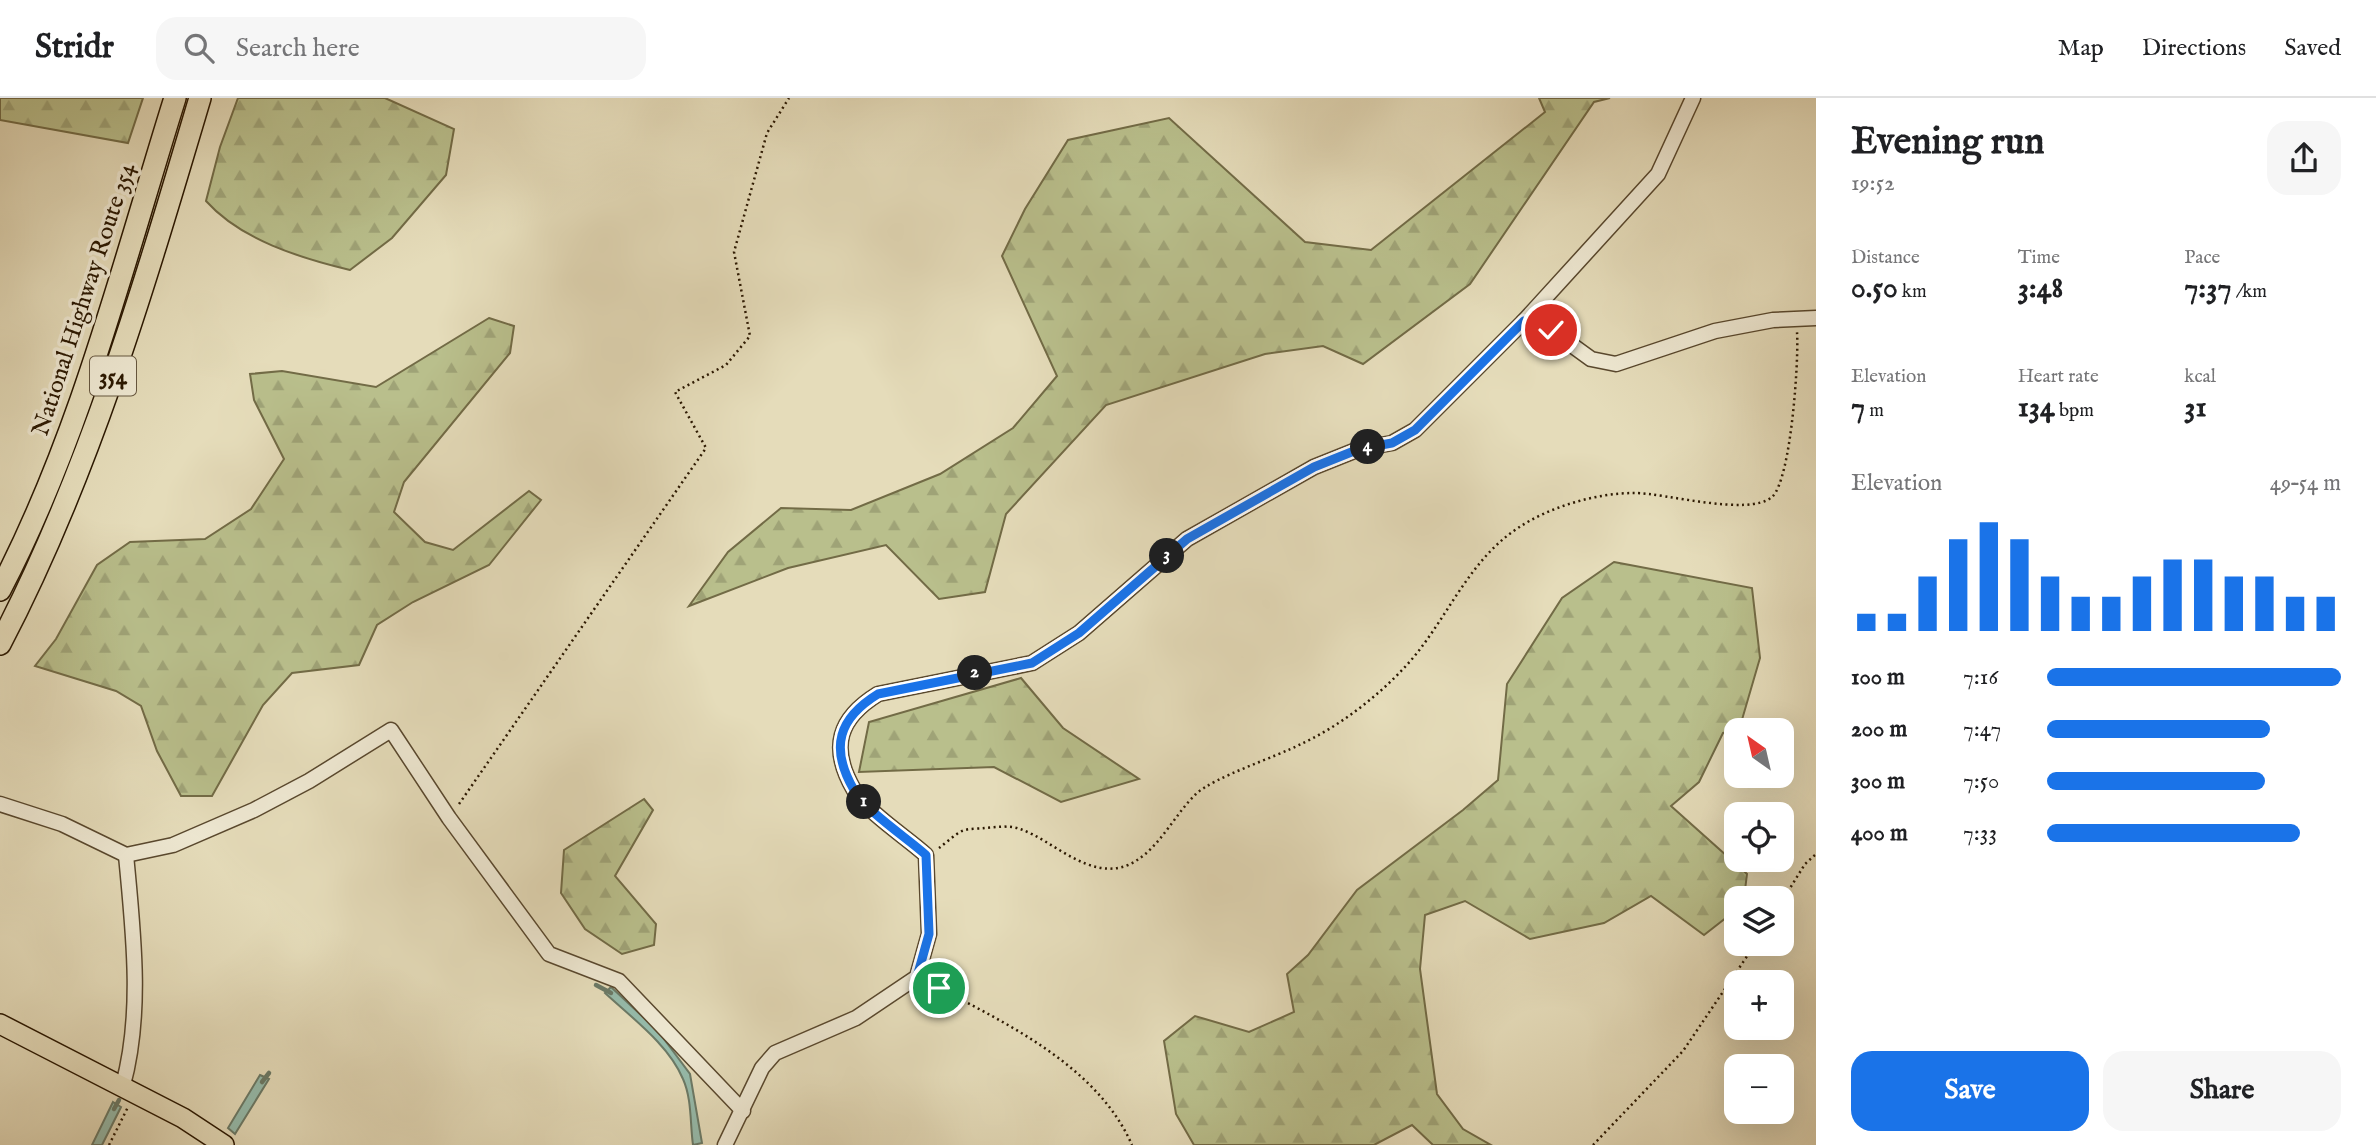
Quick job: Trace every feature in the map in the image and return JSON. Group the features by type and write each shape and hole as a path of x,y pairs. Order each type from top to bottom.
{"highway":[{"name":"National Highway Route 354","path":"0,590 55,468 93,367 175,98"},
{"name":"National Highway Route 354","path":"0,644 24,599 77,475 113,374 200,98"}],"main road":[{"path":"0,1024 183,1118 224,1145"}],"street":[{"path":"725,1145 762,1068 775,1053 856,1018 917,977 929,934 926,855 854,791 844,766 841,747 843,724 856,707 878,694 1032,663 1079,633 1187,539 1314,467 1359,449 1392,443 1415,430 1524,321 1658,174 1693,98"},
{"path":"1524,321 1551,330 1591,359 1616,364 1714,331 1773,320 1816,318"},
{"path":"0,804 62,824 126,855 173,845 254,810 309,781 391,730 449,818 549,954 619,981 743,1111"},
{"path":"126,855 132,925 134,1004 129,1090"}],"path":[{"path":"449,818 706,448 675,392 726,365 750,337 734,251 767,133 789,98"},
{"path":"926,855 964,831 1003,827 1020,829 1082,863 1111,867 1127,865 1148,850 1199,791 1320,734 1391,682 1422,648 1479,565 1517,529 1572,505 1632,493 1744,505 1769,499 1774,495 1784,471 1798,356 1796,319"},
{"path":"1791,886 1805,864 1816,854"},
{"path":"1593,1145 1683,1051 1747,956"},
{"path":"917,977 1044,1048 1103,1096 1121,1119 1132,1145"},
{"path":"109,1145 129,1090"}],"green space":[{"path":"0,98 143,98 128,143 0,120"},
{"path":"238,98 385,98 454,129 446,175 392,238 350,270 272,246 236,227 206,201 220,147"},
{"path":"1539,98 1610,98 1594,102 1470,284 1363,364 1323,346 1265,354 1106,405 1006,514 985,592 939,599 886,545 788,568 689,606 728,552 781,508 851,510 940,474 1013,428 1057,376 1002,256 1025,209 1068,140 1169,118 1305,242 1371,250 1545,112"},
{"path":"489,318 514,326 510,353 404,482 394,512 425,542 453,550 529,491 541,500 489,565 413,602 377,625 359,665 292,673 263,705 212,796 181,796 157,751 141,706 116,691 35,666 56,639 97,565 130,542 205,539 251,509 284,459 254,400 250,374 282,371 376,387"},
{"path":"1614,562 1752,588 1760,658 1742,718 1724,718 1724,733 1699,782 1671,806 1724,853 1724,872 1747,874 1746,886 1724,886 1724,919 1704,935 1651,896 1604,923 1530,939 1465,901 1425,915 1420,969 1437,1094 1463,1129 1491,1145 1433,1145 1412,1125 1374,1145 1194,1145 1176,1114 1164,1041 1195,1016 1249,1032 1294,1012 1287,974 1308,955 1357,890 1463,810 1498,780 1507,684 1562,598"},
{"path":"1021,678 1063,728 1139,779 1061,802 994,767 859,772 869,722"},
{"path":"644,799 653,810 615,876 656,924 654,945 622,954 585,929 561,893 564,850"}],"shaded area":[{"path":"611,987 658,1031 690,1074 702,1143 693,1145 688,1095 677,1067 659,1043 605,993"},
{"path":"260,1075 269,1079 235,1134 228,1128"},
{"path":"113,1102 121,1107 102,1145 92,1145"}],"waterway":[{"path":"596,985 611,993"},
{"path":"262,1082 269,1073"},
{"path":"114,1109 119,1100"}],"route":[{"path":"939,988 917,977 929,934 926,855 854,791 844,766 841,747 843,724 856,707 878,694 1032,663 1079,633 1187,539 1314,467 1359,449 1392,443 1415,430 1524,321 1551,330"}]}
